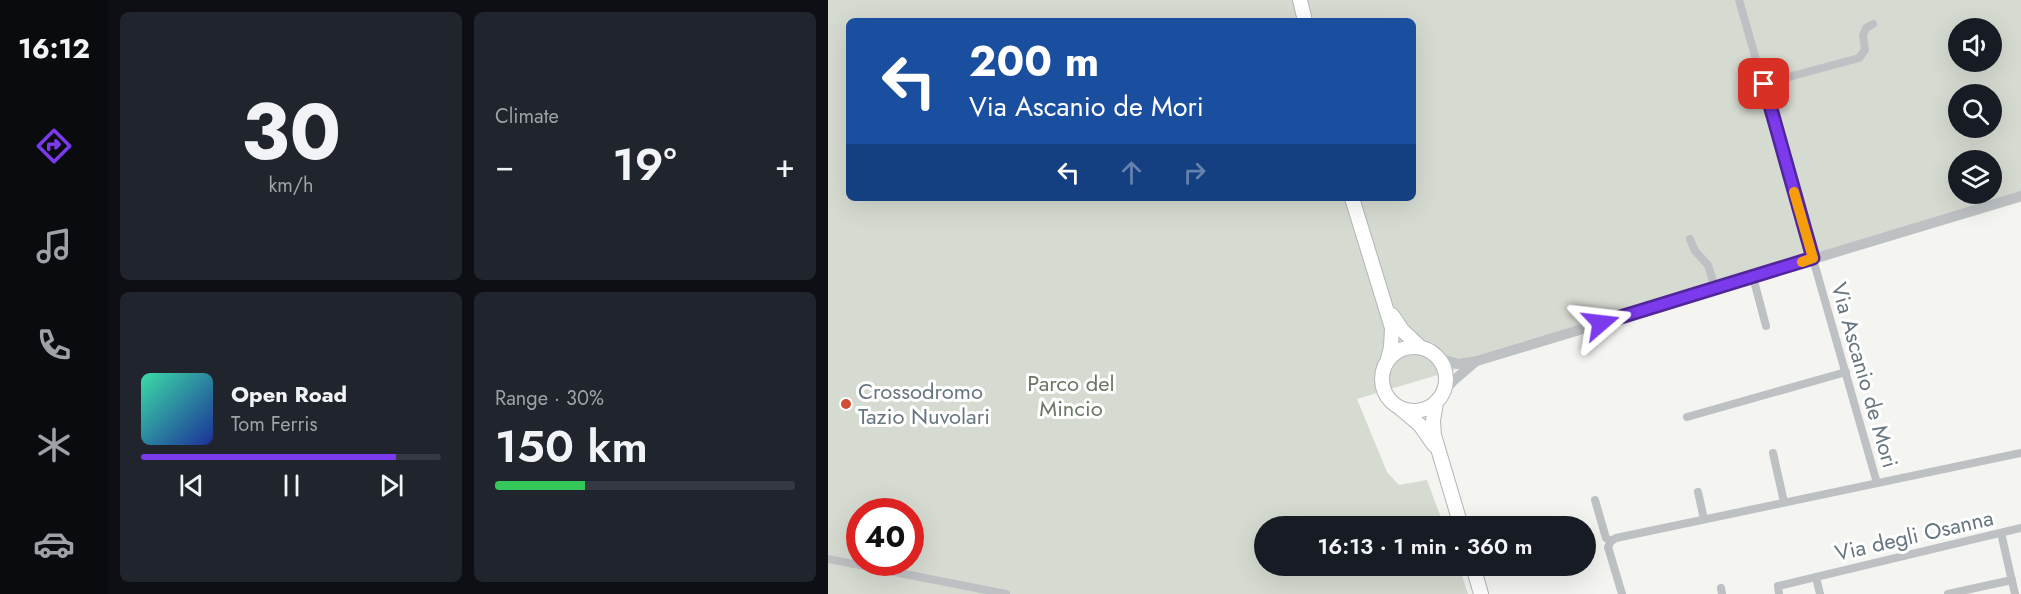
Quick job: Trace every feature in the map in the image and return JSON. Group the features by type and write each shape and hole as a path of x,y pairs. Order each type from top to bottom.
{"main road":[{"path":"1300,0 1304,18"},
{"path":"1353,201 1385,303 1392,336 1388,359 1381,374 1382,386 1388,399 1420,425 1439,453"},
{"path":"1385,303 1402,330 1420,347"},
{"path":"1388,359 1397,351 1407,347 1420,347 1430,350 1444,366 1446,376 1433,421 1439,453 1458,516"},
{"path":"1401,409 1421,411 1439,398"},
{"path":"1476,576 1481,594"}],"street":[{"name":"Via Ascanio de Mori","path":"1739,0 1877,483"},
{"path":"1764,84 1859,58 1865,50 1863,35 1866,28 1873,24"},
{"path":"1439,358 1458,364 1477,361 2021,196"},
{"path":"1690,239 1695,250 1708,266 1715,288"},
{"path":"1753,277 1766,326"},
{"path":"1439,398 1453,381 1477,361"},
{"path":"1687,417 1846,372"},
{"path":"1773,453 1784,502"},
{"path":"1622,594 1608,547 1616,538 2021,453"},
{"path":"1698,492 1704,519"},
{"path":"1595,500 1606,538 1611,541"},
{"name":"Via degli Osanna","path":"1779,594 1778,586 2021,528"},
{"path":"2001,533 2015,594"},
{"path":"828,559 1006,594"},
{"path":"1816,577 1820,594"},
{"path":"1948,594 2012,580"}],"green space":[{"name":"Parco del Mincio","path":"828,0 2021,0 2021,202 1357,399 1387,472 1399,485 1427,480 1440,516 1254,516 1254,576 1462,576 1468,594 828,594"}],"slow traffic":[{"path":"1794,192 1813,258 1802,262"}],"place":[{"name":"Crossodromo Tazio Nuvolari","path":"846,404"}],"route":[{"path":"1601,323 1813,258 1764,84"}]}
